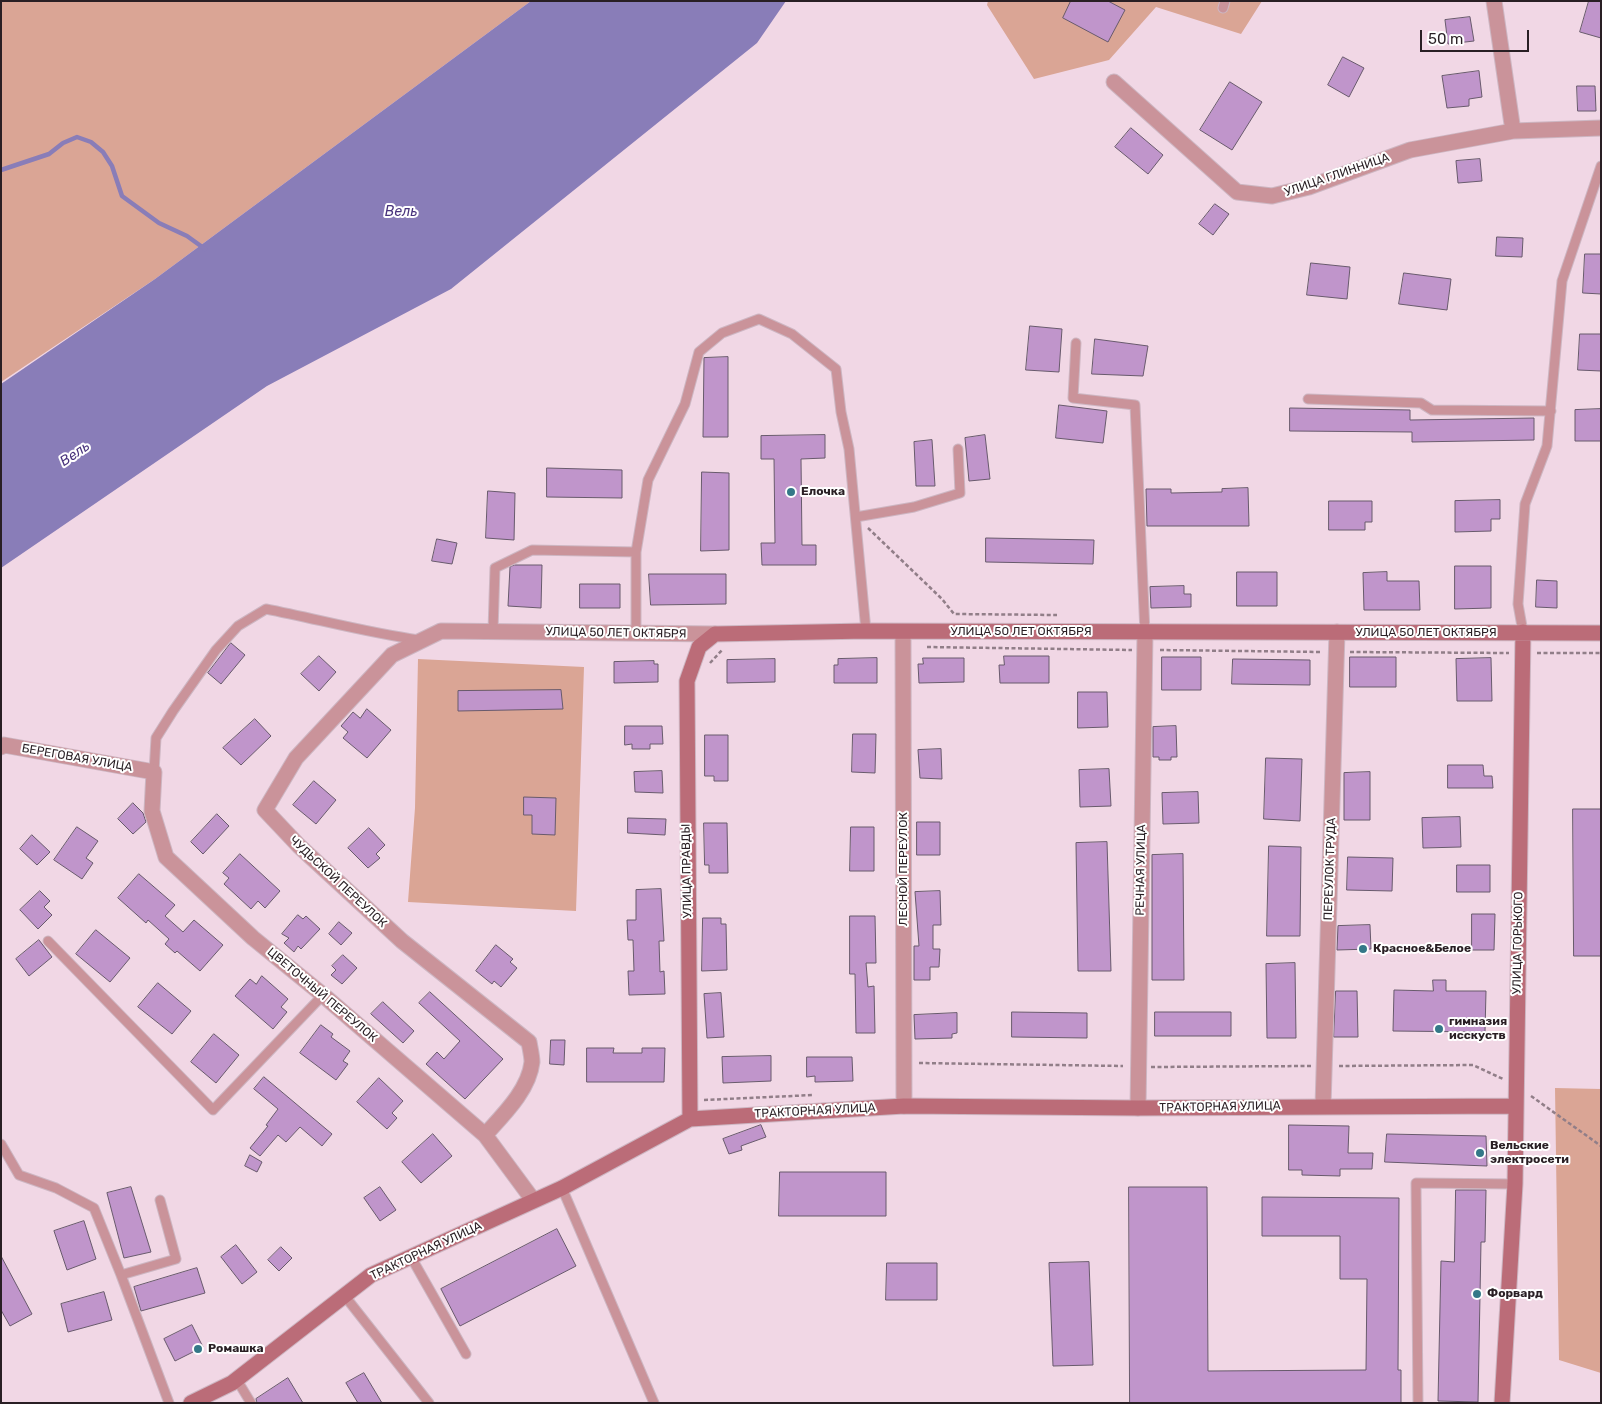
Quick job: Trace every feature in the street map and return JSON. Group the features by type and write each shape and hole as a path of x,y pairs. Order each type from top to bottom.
{"street":[{"path":"1494,1 1513,130"},
{"name":"УЛИЦА ГЛИННИЦА","path":"1114,82 1237,192 1272,196 1309,187 1410,150 1513,130 1601,128"},
{"name":"УЛИЦА 50 ЛЕТ ОКТЯБРЯ","path":"441,631 636,634 866,632 903,640 1144,633 1601,633"},
{"name":"ЧУДЬСКОЙ ПЕРЕУЛОК","path":"441,631 419,640 392,655 296,758 265,810 299,846 402,941 529,1042 532,1062 524,1084 509,1108 486,1135"},
{"name":"ПЕРЕУЛОК ТРУДА","path":"1323,1106 1336,632"},
{"name":"УЛИЦА ГОРЬКОГО","path":"1502,1403 1515,1184 1522,632"},
{"name":"РЕЧНАЯ УЛИЦА","path":"1138,1108 1144,633"},
{"name":"УЛИЦА ПРАВДЫ","path":"690,1119 687,680 699,647 715,634"},
{"name":"ЛЕСНОЙ ПЕРЕУЛОК","path":"903,640 904,1106"},
{"name":"БЕРЕГОВАЯ УЛИЦА","path":"1,747 4,745 154,772"},
{"name":"ЦВЕТОЧНЫЙ ПЕРЕУЛОК","path":"154,772 152,812 166,857 253,938 324,995 486,1135 533,1200"},
{"name":"ТРАКТОРНАЯ УЛИЦА","path":"191,1403 237,1380 372,1275 562,1188 690,1119 904,1106 1138,1108 1516,1106"}],"lane":[{"path":"1522,632 1518,604 1525,504 1547,446 1552,411 1562,281 1601,166"},
{"path":"636,634 636,552 648,480 685,404 699,352 722,333 759,319 792,334 836,369 841,412 849,449 866,632"},
{"path":"1076,343 1073,398 1135,405 1144,633"},
{"path":"1308,399 1421,403 1432,410 1552,411"},
{"path":"856,517 914,507 960,493 958,449"},
{"path":"493,631 495,568 532,550 636,552"},
{"path":"154,772 156,738 173,711 216,650 238,626 266,609 325,620 372,633 419,640"},
{"path":"48,941 213,1110 324,995"},
{"path":"1,1144 19,1175 56,1188 94,1208 122,1275 169,1403"},
{"path":"1418,1403 1416,1184 1515,1184"},
{"path":"562,1188 654,1403"},
{"path":"122,1275 176,1259 160,1200"},
{"path":"411,1257 466,1354"},
{"path":"344,1295 429,1403"},
{"path":"237,1380 251,1403"}],"path":[{"path":"856,517 942,598 954,614 1059,615"},
{"path":"903,640 1144,650 1601,653"},
{"path":"707,667 724,647"},
{"path":"904,1063 1139,1067 1473,1065 1517,1085 1601,1146"},
{"path":"698,1100 817,1095"}],"shaded area":[{"path":"1,1 531,1 155,279 1,382"},
{"path":"988,1 1262,1 1241,34 1156,7 1109,60 1034,79 987,5"},
{"path":"418,659 584,667 576,911 408,902 415,808"},
{"path":"1555,1088 1601,1089 1601,1373 1559,1360"}],"water":[{"name":"Вель","path":"531,1 786,1 757,43 451,289 267,386 1,568 1,384 155,279"}],"building":[{"path":"1071,1 1108,1 1125,10 1108,42 1063,18"},
{"path":"1589,1 1601,1 1601,38 1580,32"},
{"path":"1470,17 1474,41 1448,44 1445,20"},
{"path":"1343,57 1364,68 1349,97 1328,85"},
{"path":"1479,71 1482,97 1469,99 1469,106 1447,108 1442,76"},
{"path":"1230,82 1262,102 1232,150 1200,130"},
{"path":"1577,86 1595,86 1596,111 1578,111"},
{"path":"1131,128 1163,155 1148,174 1115,147"},
{"path":"1480,159 1482,181 1458,183 1456,161"},
{"path":"1215,204 1229,214 1213,235 1199,224"},
{"path":"1497,237 1523,238 1522,257 1496,256"},
{"path":"1585,254 1601,254 1601,294 1583,293"},
{"path":"1311,263 1350,267 1347,299 1307,295"},
{"path":"1404,273 1451,279 1447,310 1399,304"},
{"path":"1030,326 1062,329 1059,372 1026,370"},
{"path":"1580,334 1601,334 1601,371 1578,370"},
{"path":"1095,339 1148,346 1143,376 1092,374"},
{"path":"728,357 728,437 703,437 704,358"},
{"path":"1059,405 1107,411 1103,443 1056,438"},
{"path":"1290,408 1410,410 1410,420 1534,418 1534,440 1412,442 1412,432 1290,431"},
{"path":"1601,409 1601,441 1575,441 1575,410"},
{"path":"825,435 825,458 801,459 802,545 816,545 816,565 762,565 761,543 775,543 774,459 761,459 761,436"},
{"path":"985,435 990,479 969,481 965,438"},
{"path":"932,440 935,486 916,486 914,442"},
{"path":"547,468 622,470 622,498 547,497"},
{"path":"702,472 729,473 729,550 701,551"},
{"path":"1248,488 1249,526 1147,526 1146,489 1171,489 1171,493 1222,492 1222,489"},
{"path":"488,491 515,493 514,540 486,538"},
{"path":"1500,500 1500,519 1491,519 1491,531 1455,532 1455,501"},
{"path":"1329,501 1372,501 1372,522 1365,522 1365,530 1329,530"},
{"path":"986,538 1094,540 1093,564 986,562"},
{"path":"437,539 457,543 452,564 432,561"},
{"path":"515,565 542,565 541,608 508,606 510,567"},
{"path":"1455,566 1491,566 1491,608 1455,609"},
{"path":"1237,572 1277,572 1277,606 1237,606"},
{"path":"1387,572 1387,581 1419,581 1420,610 1364,610 1363,573"},
{"path":"649,574 726,574 726,604 651,605"},
{"path":"1537,580 1557,581 1557,608 1536,607"},
{"path":"580,584 620,584 620,608 580,608"},
{"path":"1184,586 1184,594 1191,594 1191,607 1151,608 1150,587"},
{"path":"231,643 245,655 221,684 208,673"},
{"path":"319,656 336,672 319,691 301,674"},
{"path":"1004,656 1049,656 1049,683 1000,683 999,665 1004,665"},
{"path":"1162,657 1201,657 1201,690 1162,690"},
{"path":"1350,657 1396,657 1396,687 1350,687"},
{"path":"877,658 877,683 834,683 834,665 838,665 838,659"},
{"path":"923,658 964,658 964,682 919,683 918,664 923,664"},
{"path":"1491,658 1492,701 1457,701 1456,659"},
{"path":"775,659 775,682 727,683 727,660"},
{"path":"1233,659 1310,660 1310,685 1232,684"},
{"path":"654,661 654,664 658,664 658,682 614,683 614,662"},
{"path":"561,690 563,709 458,711 458,691"},
{"path":"1078,692 1107,692 1108,727 1078,728"},
{"path":"367,709 391,730 367,758 343,738 348,732 341,726 353,712 360,718"},
{"path":"255,719 271,736 241,765 223,748"},
{"path":"625,726 662,726 663,744 650,744 650,749 632,749 632,744 625,745"},
{"path":"1176,726 1177,757 1171,757 1171,760 1159,760 1159,757 1153,757 1153,727"},
{"path":"853,734 876,734 875,773 852,772"},
{"path":"705,735 728,735 728,781 714,781 714,776 705,776"},
{"path":"941,749 942,779 920,778 918,750"},
{"path":"1266,758 1302,759 1300,821 1264,819"},
{"path":"1448,765 1483,765 1484,776 1492,776 1493,788 1448,788"},
{"path":"1109,769 1111,806 1080,807 1079,770"},
{"path":"662,771 663,793 635,792 634,772"},
{"path":"1370,772 1370,820 1344,820 1344,773"},
{"path":"314,781 336,800 316,824 293,805"},
{"path":"1198,792 1199,823 1163,824 1162,793"},
{"path":"524,797 556,798 555,835 532,834 532,815 524,815"},
{"path":"133,803 143,813 146,822 133,834 118,819"},
{"path":"1573,809 1601,809 1601,956 1574,956"},
{"path":"217,814 229,826 203,854 191,842"},
{"path":"1460,817 1461,847 1423,848 1422,818"},
{"path":"628,818 666,819 665,835 628,833"},
{"path":"917,822 940,822 940,855 917,855"},
{"path":"704,823 727,823 728,873 709,873 709,865 705,865"},
{"path":"77,827 98,841 86,858 93,863 82,879 54,860"},
{"path":"851,827 874,827 874,871 850,871"},
{"path":"369,828 385,845 376,854 380,858 368,868 348,848"},
{"path":"32,835 50,852 37,865 20,849"},
{"path":"1107,842 1111,971 1078,971 1076,843"},
{"path":"1269,846 1301,847 1300,936 1267,936"},
{"path":"240,854 280,891 265,908 258,901 251,909 224,884 229,878 223,873"},
{"path":"1183,854 1184,980 1152,980 1152,855"},
{"path":"1348,857 1393,858 1392,891 1347,890"},
{"path":"1457,865 1490,865 1490,892 1457,892"},
{"path":"139,874 175,905 165,916 183,932 194,920 223,945 200,971 177,951 175,953 165,944 169,939 148,920 146,923 118,898"},
{"path":"661,889 664,941 659,941 660,972 664,971 665,994 629,995 628,971 634,971 633,940 628,940 627,920 636,920 636,890"},
{"path":"40,891 50,901 44,907 52,915 38,929 20,910"},
{"path":"940,891 941,925 933,925 933,949 940,949 939,967 930,967 930,980 914,980 914,946 919,946 915,892"},
{"path":"1472,914 1495,914 1494,950 1472,950"},
{"path":"298,915 303,919 306,916 320,929 301,949 298,946 294,952 284,943 289,938 282,934"},
{"path":"850,916 875,916 876,963 866,963 868,987 874,986 875,1033 856,1033 855,974 850,974"},
{"path":"703,918 721,918 721,924 726,924 727,970 702,971"},
{"path":"339,922 352,933 341,945 329,934"},
{"path":"1370,925 1371,949 1337,950 1338,926"},
{"path":"96,930 130,958 110,982 76,954"},
{"path":"39,940 52,957 29,976 16,959"},
{"path":"496,945 513,959 510,962 517,968 501,987 494,981 492,984 476,971"},
{"path":"343,955 357,968 342,984 331,975 336,970 332,966"},
{"path":"1295,963 1296,1038 1267,1038 1266,964"},
{"path":"262,976 288,999 281,1007 287,1012 273,1029 235,996 250,979 256,984"},
{"path":"1433,980 1446,980 1446,991 1486,991 1485,1032 1393,1031 1394,990 1433,991"},
{"path":"158,983 191,1011 172,1034 138,1007"},
{"path":"1336,991 1357,991 1358,1037 1334,1037"},
{"path":"430,992 503,1059 465,1099 426,1064 437,1052 444,1059 460,1041 419,1003"},
{"path":"721,993 724,1037 707,1038 704,994"},
{"path":"383,1002 414,1031 403,1043 371,1014"},
{"path":"1012,1012 1087,1013 1087,1038 1012,1037"},
{"path":"1155,1012 1231,1012 1231,1036 1155,1036"},
{"path":"957,1013 957,1033 952,1034 952,1038 915,1039 914,1015"},
{"path":"321,1025 333,1034 331,1037 350,1051 343,1061 348,1064 336,1080 300,1053"},
{"path":"214,1034 239,1055 216,1083 191,1062"},
{"path":"551,1040 565,1040 564,1065 550,1064"},
{"path":"587,1048 614,1048 613,1053 642,1053 642,1048 665,1048 664,1082 587,1082"},
{"path":"771,1056 771,1081 723,1083 722,1057"},
{"path":"807,1057 852,1057 853,1081 815,1082 815,1076 807,1077"},
{"path":"264,1077 332,1134 322,1146 300,1127 286,1142 278,1135 260,1156 250,1148 268,1126 266,1125 278,1109 254,1089"},
{"path":"379,1078 403,1101 392,1113 397,1118 387,1129 357,1102"},
{"path":"761,1125 766,1137 741,1146 742,1150 729,1154 723,1139"},
{"path":"1289,1125 1349,1126 1348,1153 1373,1153 1372,1169 1340,1169 1340,1176 1302,1175 1302,1170 1289,1170"},
{"path":"433,1134 452,1156 421,1183 402,1162"},
{"path":"1387,1134 1486,1136 1487,1166 1385,1162"},
{"path":"250,1155 262,1162 257,1172 245,1166"},
{"path":"780,1172 886,1172 886,1216 779,1216"},
{"path":"131,1187 151,1252 124,1258 107,1193"},
{"path":"380,1187 396,1210 380,1221 364,1198"},
{"path":"1129,1187 1207,1187 1208,1371 1366,1370 1367,1279 1340,1279 1340,1236 1262,1236 1262,1197 1399,1198 1398,1370 1401,1370 1401,1403 1130,1403"},
{"path":"1456,1190 1486,1190 1485,1242 1481,1242 1478,1402 1438,1401 1441,1261 1454,1262"},
{"path":"84,1221 96,1259 67,1270 54,1231"},
{"path":"557,1229 576,1266 460,1326 441,1289"},
{"path":"236,1245 257,1272 242,1284 221,1257"},
{"path":"281,1247 292,1258 279,1271 268,1260"},
{"path":"1,1256 32,1314 10,1326 1,1310"},
{"path":"1089,1262 1093,1365 1053,1366 1049,1263"},
{"path":"887,1263 937,1263 937,1300 886,1300"},
{"path":"197,1268 205,1293 141,1311 134,1287"},
{"path":"104,1292 112,1320 68,1332 61,1304"},
{"path":"192,1325 203,1347 175,1361 164,1339"},
{"path":"364,1373 382,1403 358,1403 346,1383"},
{"path":"288,1378 303,1403 257,1403 256,1399"}],"waterway":[{"path":"1,170 49,154 63,143 77,137 91,142 103,152 112,166 122,196 159,223 187,236 205,249"}],"place":[{"name":"Елочка","path":"791,492"},
{"name":"Красное&Белое","path":"1363,949"},
{"name":"гимназия исскуств","path":"1439,1029"},
{"name":"Вельские электросети","path":"1480,1153"},
{"name":"Форвард","path":"1477,1294"},
{"name":"Ромашка","path":"198,1349"}]}
